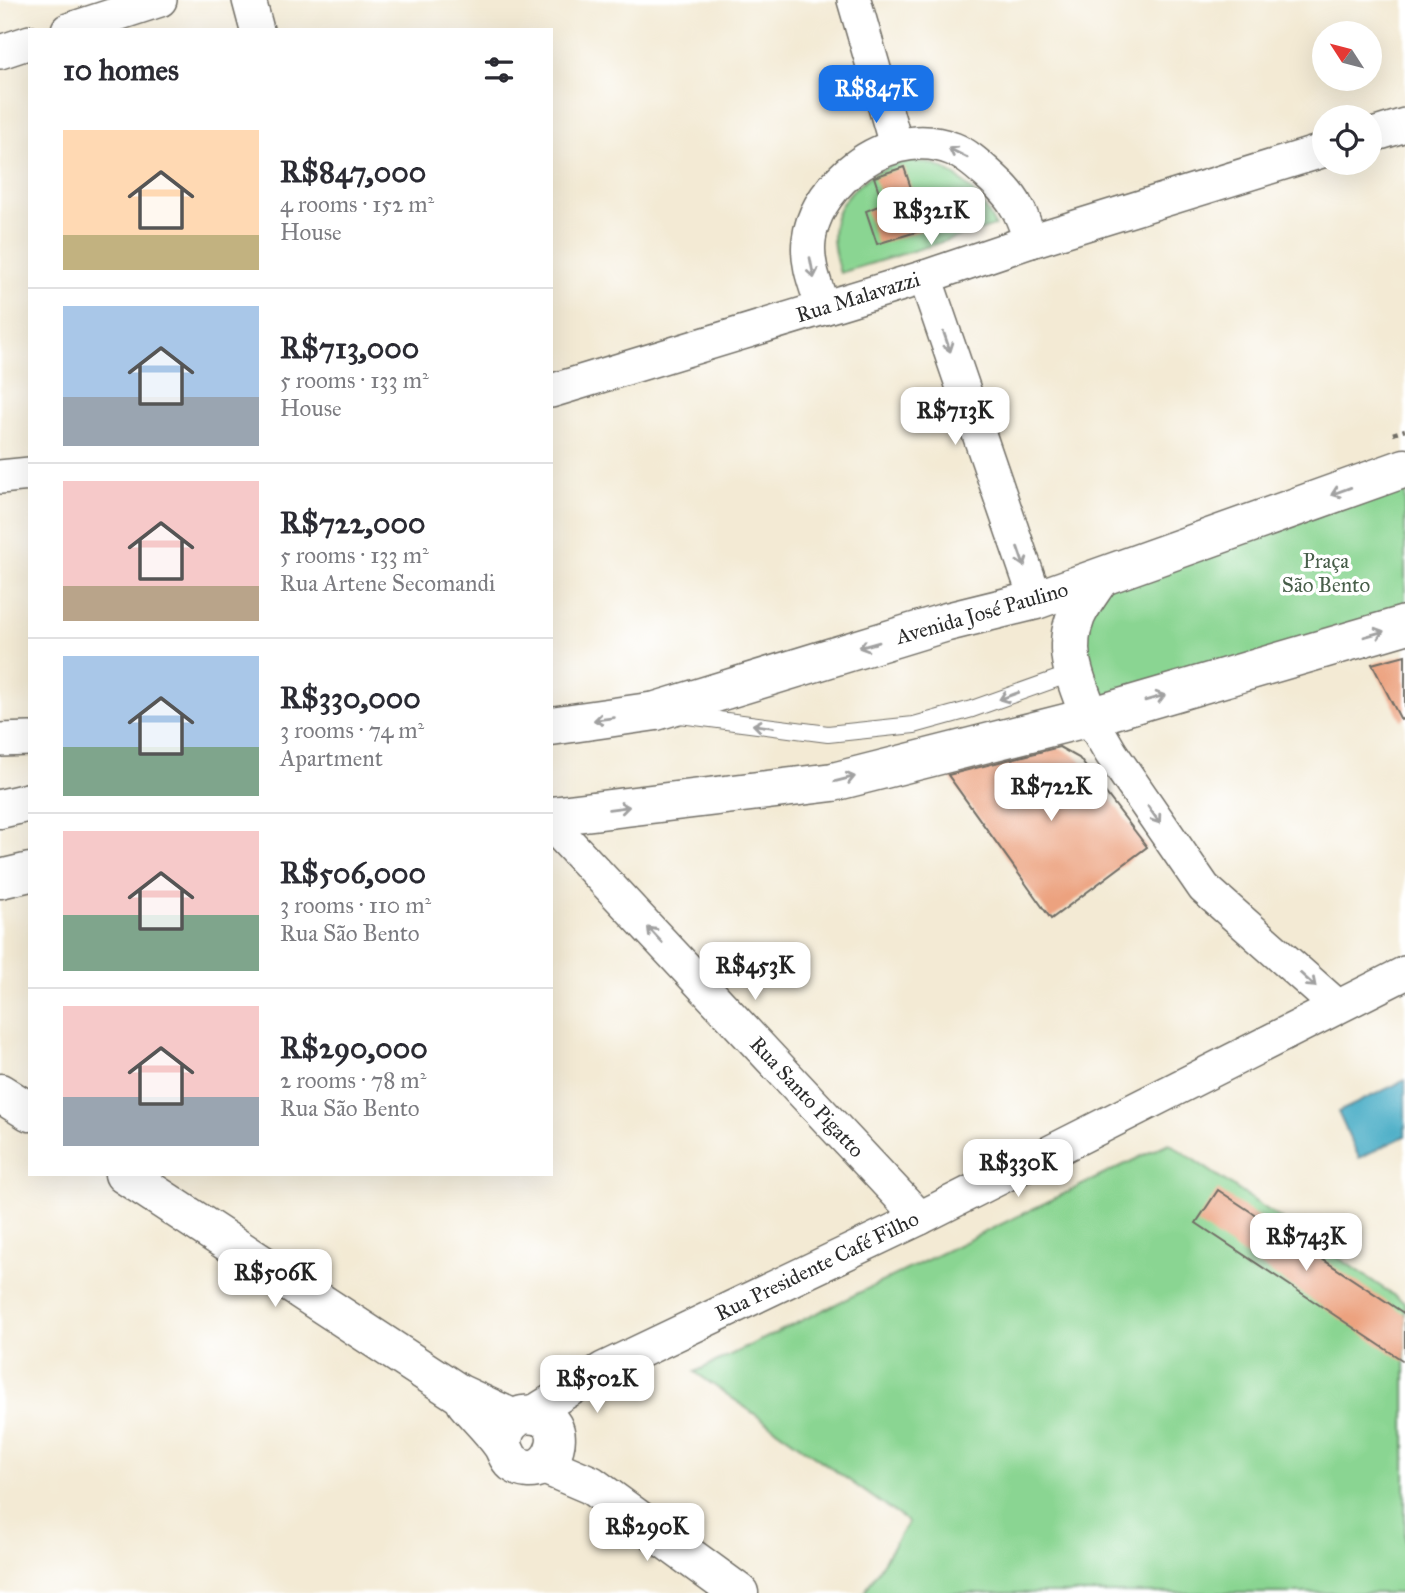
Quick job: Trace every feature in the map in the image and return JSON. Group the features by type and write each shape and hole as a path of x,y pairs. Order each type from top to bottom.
{"main road":[{"name":"Avenida José Paulino","path":"553,726 656,711 947,622 1036,600 1405,468"},
{"path":"1090,717 1073,673 1068,646 1077,615 1100,579"},
{"path":"553,816 833,782 1090,717 1405,625"},
{"path":"0,809 28,802"},
{"path":"0,879 28,872"},
{"path":"0,1093 28,1111"},
{"path":"127,1176 458,1393 533,1435 591,1485 739,1593"}],"street":[{"path":"74,28 160,0"},
{"path":"249,0 256,28"},
{"path":"854,0 896,145"},
{"path":"0,52 28,43"},
{"path":"1382,132 1405,125"},
{"path":"824,308 809,262 809,241 814,219 836,184 860,162 896,145 925,143 953,149 975,162 1016,206 1031,241"},
{"name":"Rua Malavazzi","path":"553,390 925,277 1031,241 1312,154"},
{"path":"925,277 1036,600"},
{"path":"0,477 28,474"},
{"path":"1090,717 1111,753 1204,888 1337,1006"},
{"name":"Rua Santo Pigatto","path":"553,826 920,1217"},
{"name":"Rua Presidente Café Filho","path":"533,1435 603,1368 920,1217 1405,973"}],"lane":[{"path":"656,711 828,734 914,725 972,709 1073,673"}],"green space":[{"path":"910,161 938,166 962,181 981,202 995,226 840,273 833,230 844,201 853,190 874,174"},
{"name":"Praça São Bento","path":"1405,468 1405,625 1090,717 1073,673 1100,578"},
{"path":"1169,1143 1405,1303 1405,1593 864,1593 908,1522 695,1372"}],"water":[{"path":"1405,1080 1405,1136 1359,1158 1338,1112"}],"building":[{"path":"904,167 915,200 929,198 939,225 877,244 866,211 883,204 874,177"},
{"path":"1405,655 1405,718 1401,720 1372,664"},
{"path":"1059,747 1079,758 1147,847 1051,919 948,775"},
{"path":"1218,1190 1405,1314 1405,1362 1196,1223"}]}
